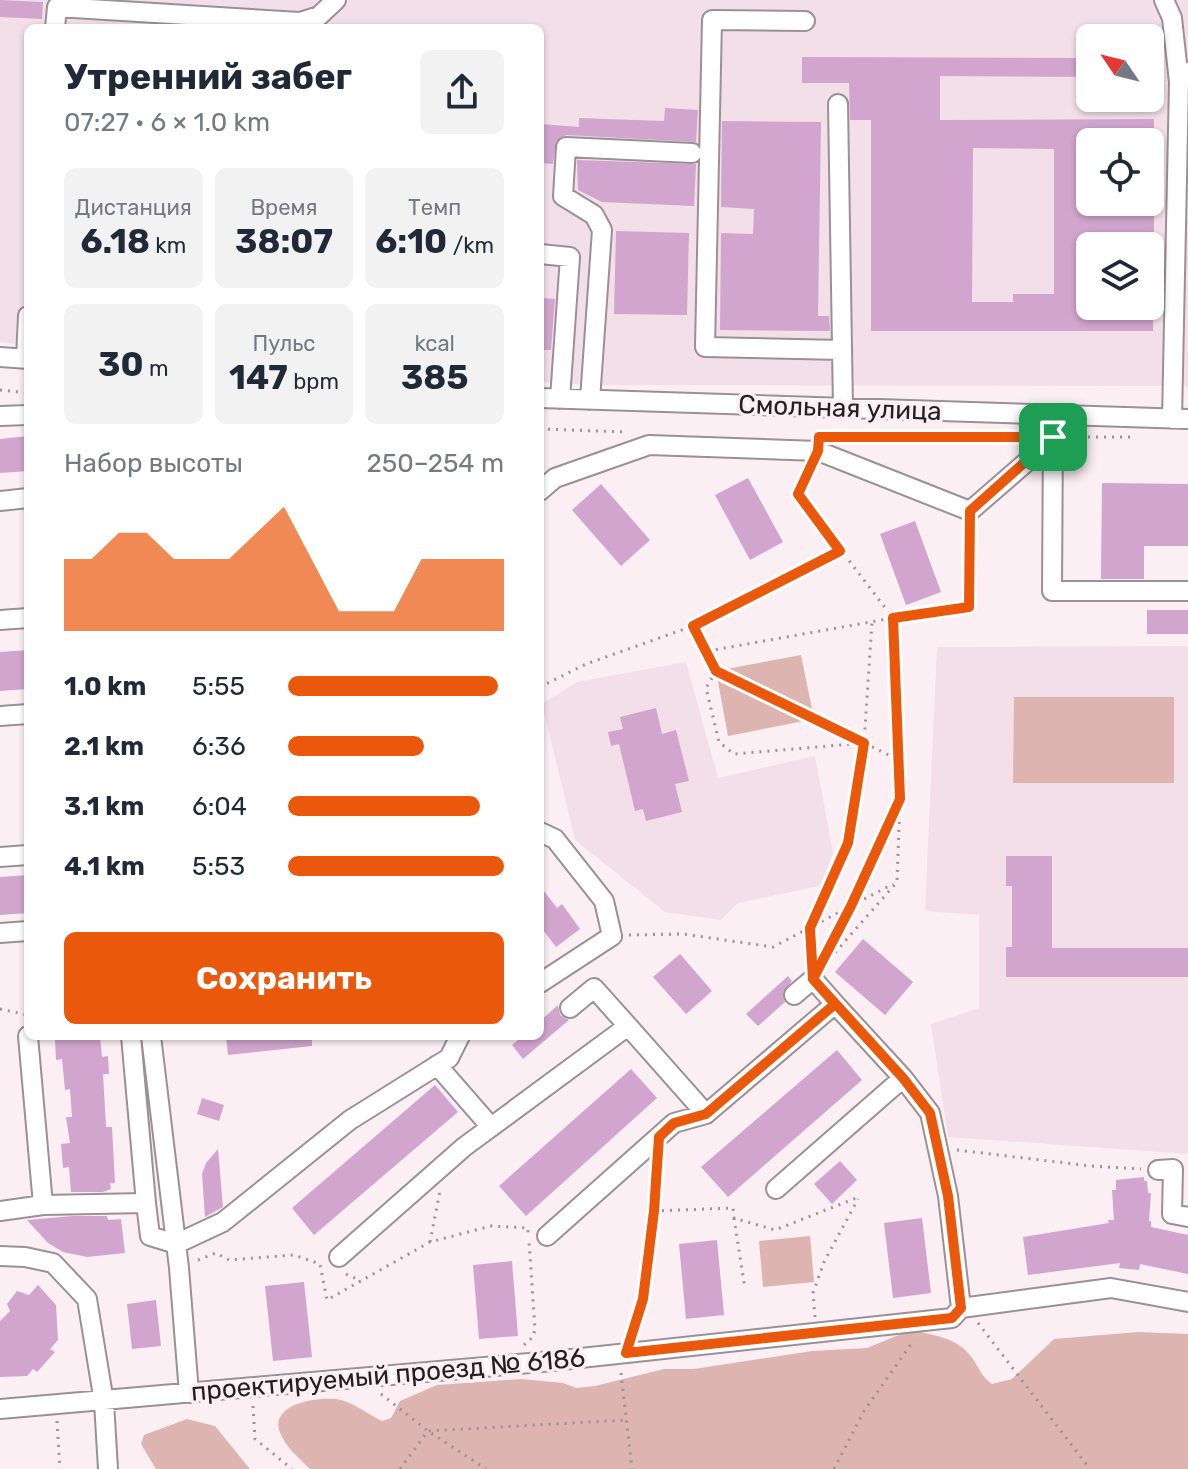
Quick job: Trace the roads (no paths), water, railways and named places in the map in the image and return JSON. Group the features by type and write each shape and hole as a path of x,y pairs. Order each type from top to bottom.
{"street":[{"path":"55,24 57,7 115,6 300,22 319,16 336,0"},
{"path":"1164,0 1172,18 1184,77 1180,419"},
{"path":"805,21 712,20 705,347 842,350"},
{"path":"838,104 843,408"},
{"path":"590,400 602,230 594,215 563,196 566,147 692,153"},
{"path":"544,254 570,257 560,399"},
{"path":"0,357 24,358"},
{"name":"Смольная улица","path":"544,398 1180,419"},
{"path":"0,416 24,415"},
{"path":"1053,416 1052,591 1188,591"},
{"path":"544,488 555,478 649,445 818,451 970,511 1053,438"},
{"path":"0,501 24,498"},
{"path":"0,620 24,618"},
{"path":"0,716 24,714"},
{"path":"544,834 555,839 604,901 612,936 544,980"},
{"path":"0,857 24,855"},
{"path":"0,933 24,931"},
{"path":"794,995 813,979 903,1078 930,1113 948,1196 957,1313"},
{"path":"570,1008 594,988 706,1114"},
{"path":"547,1236 674,1123 706,1114 835,1004"},
{"path":"339,1257 446,1162 628,1026"},
{"path":"28,1040 43,1205"},
{"path":"131,1040 150,1236 176,1244 223,1222 350,1120 449,1058 458,1040"},
{"path":"151,1040 179,1268 189,1393"},
{"path":"437,1065 491,1127"},
{"path":"776,1189 903,1078"},
{"path":"1158,1170 1173,1169 1172,1214 1188,1217"},
{"path":"0,1211 43,1205 146,1203"},
{"path":"0,1256 53,1263 87,1299 104,1402 108,1469"},
{"name":"проектируемый проезд № 6186","path":"0,1409 363,1379 928,1321 957,1313 1111,1288 1188,1302"}]}
